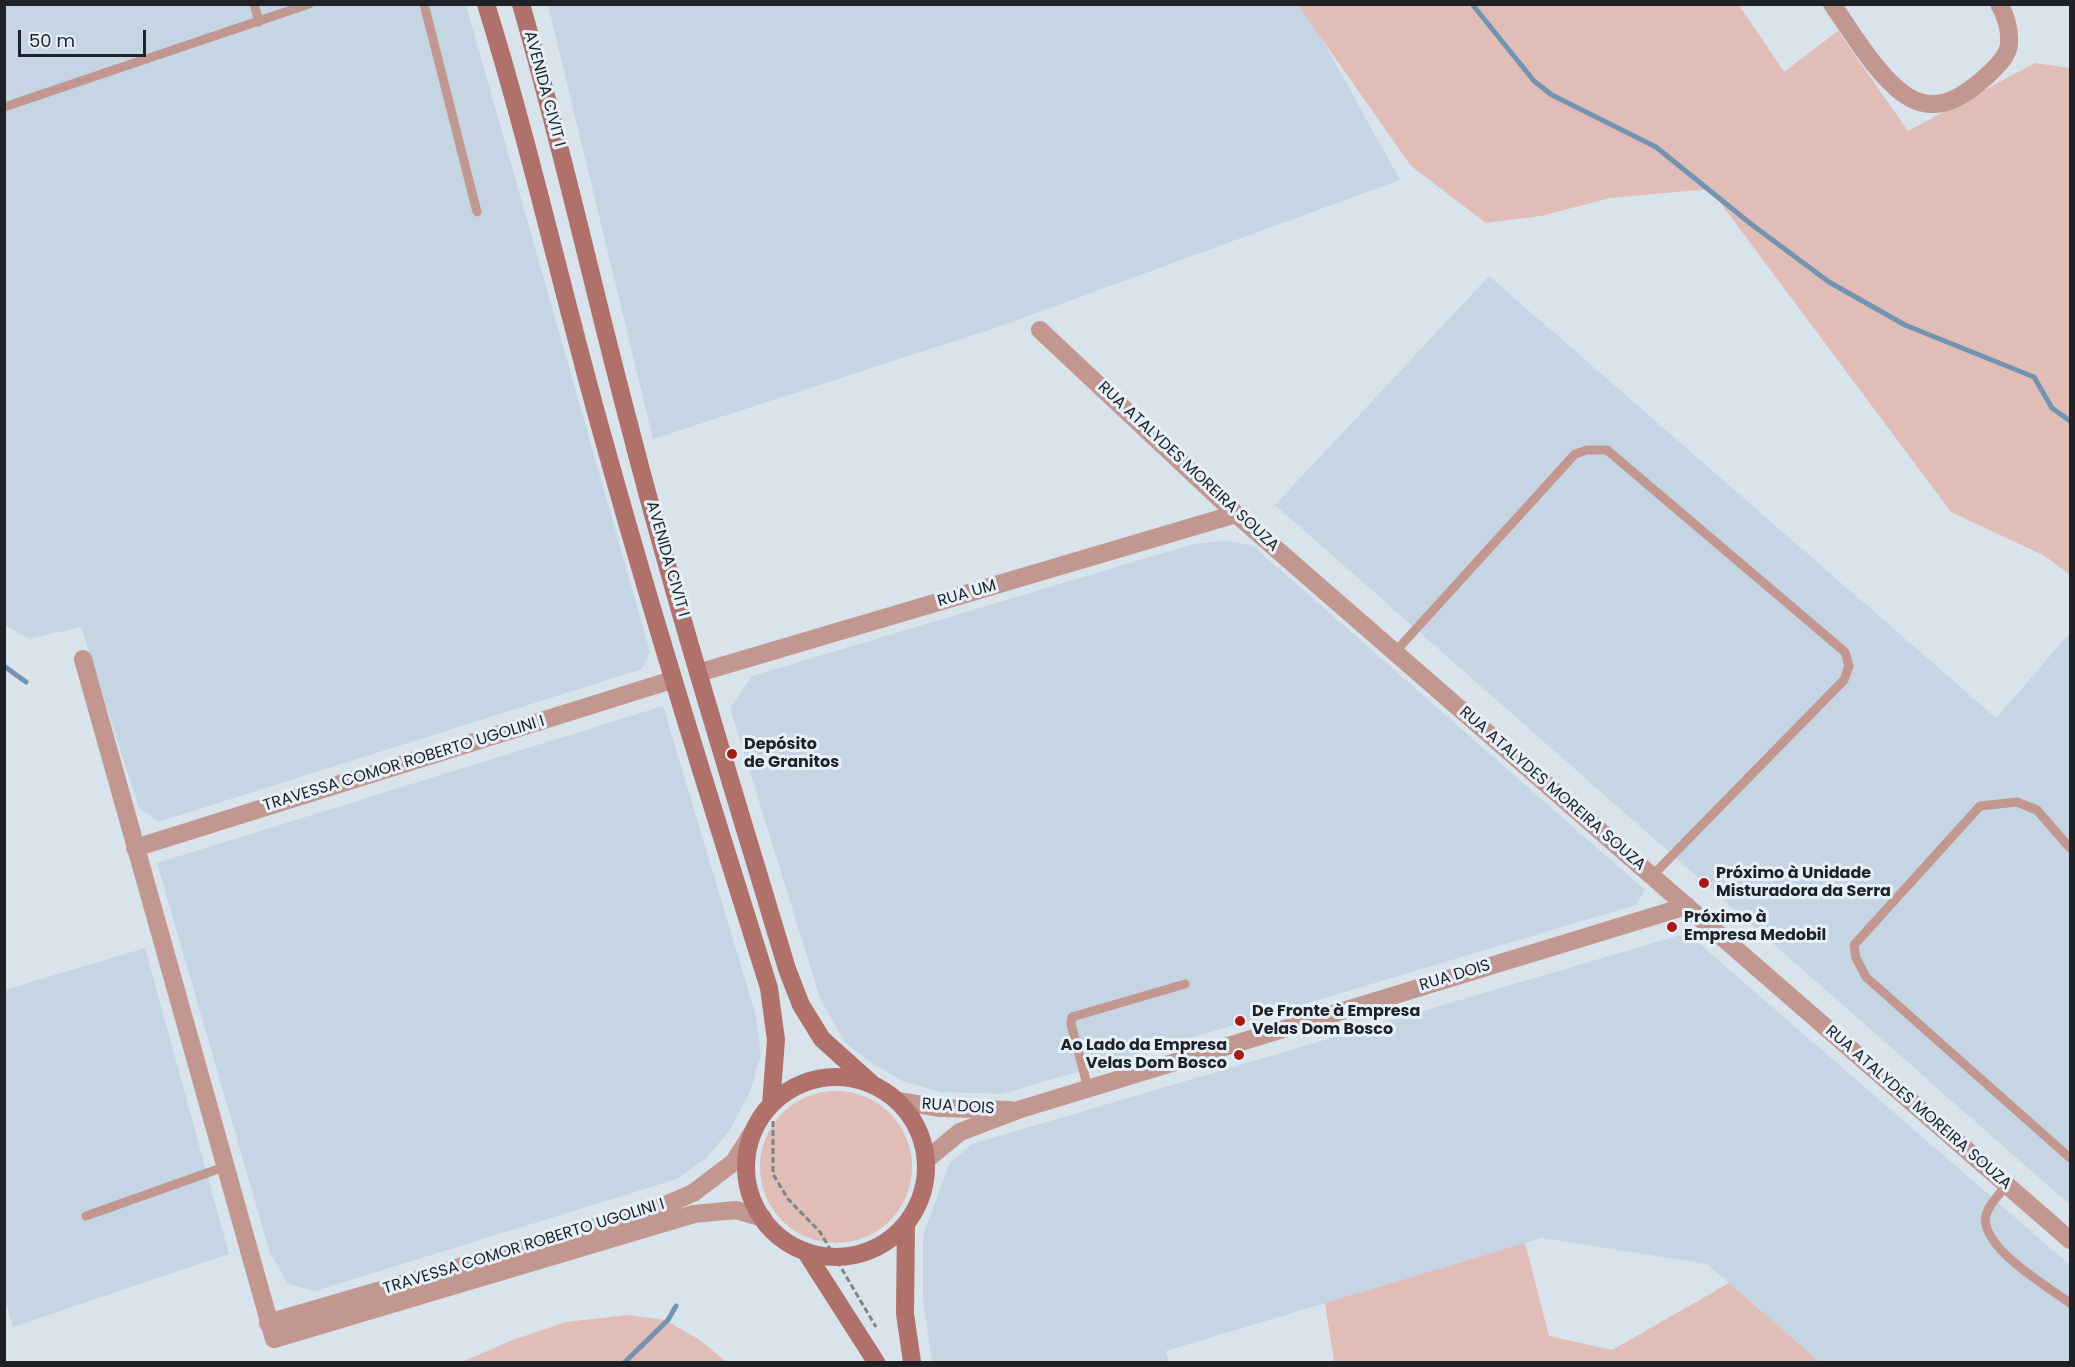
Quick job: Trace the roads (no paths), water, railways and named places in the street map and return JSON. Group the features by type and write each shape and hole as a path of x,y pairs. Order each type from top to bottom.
{"main road":[{"name":"AVENIDA CIVIT I","path":"486,4 513,93 603,440 672,680 769,988 776,1040 771,1104"},
{"name":"AVENIDA CIVIT I","path":"521,4 554,124 629,425 698,674 787,969 801,1005 822,1039 872,1084"},
{"path":"846,1076 872,1084 898,1101 907,1111 920,1134 926,1160 922,1194 906,1224 888,1241 860,1254 829,1257 805,1251 781,1238 763,1218 752,1198 746,1175 747,1152 754,1130 771,1104 793,1087 818,1078 846,1076"},
{"path":"906,1224 905,1314 912,1362"},
{"path":"805,1251 876,1362"}],"street":[{"path":"1832,4 1882,73 1912,99 1940,104 1958,99 2001,62 2009,46 2009,30 1999,4"},
{"name":"RUA ATALYDES MOREIRA SOUZA","path":"1040,330 1236,514 2070,1240"},
{"name":"RUA UM","path":"698,674 1236,514"},
{"path":"83,659 271,1331"},
{"name":"TRAVESSA COMOR ROBERTO UGOLINI I","path":"135,848 672,680"},
{"name":"RUA DOIS","path":"926,1160 960,1132 1018,1110 1687,906"},
{"name":"RUA DOIS","path":"898,1101 941,1108 1018,1110"},
{"name":"TRAVESSA COMOR ROBERTO UGOLINI I","path":"271,1331 649,1212 693,1193 734,1162 754,1130"},
{"name":"TRAVESSA COMOR ROBERTO UGOLINI I","path":"271,1331 694,1214 736,1210 763,1218"}],"lane":[{"path":"254,4 258,22"},
{"path":"4,107 309,4"},
{"path":"424,4 477,212"},
{"path":"1395,652 1575,454 1587,450 1607,450 1845,652 1849,666 1844,680 1652,876"},
{"path":"2070,848 2037,810 2017,802 1980,806 1854,945 1856,958 1866,977 2070,1158"},
{"path":"1088,1088 1071,1024 1072,1017 1185,984"},
{"path":"86,1216 224,1167"},
{"path":"2006,1185 1987,1213 1988,1234 2006,1256 2070,1303"}],"waterway":[{"path":"1472,4 1534,81 1552,95 1656,147 1751,224 1829,282 1905,325 2034,377 2052,408 2070,421"},
{"path":"4,666 26,682"},
{"path":"625,1362 668,1320 676,1306"}],"place":[{"name":"Depósito de Granitos","path":"732,754"},
{"name":"Próximo à Unidade Misturadora da Serra","path":"1704,883"},
{"name":"Próximo à Empresa Medobil","path":"1672,927"},
{"name":"De Fronte à Empresa Velas Dom Bosco","path":"1240,1021"},
{"name":"Ao Lado da Empresa Velas Dom Bosco","path":"1239,1055"}]}
